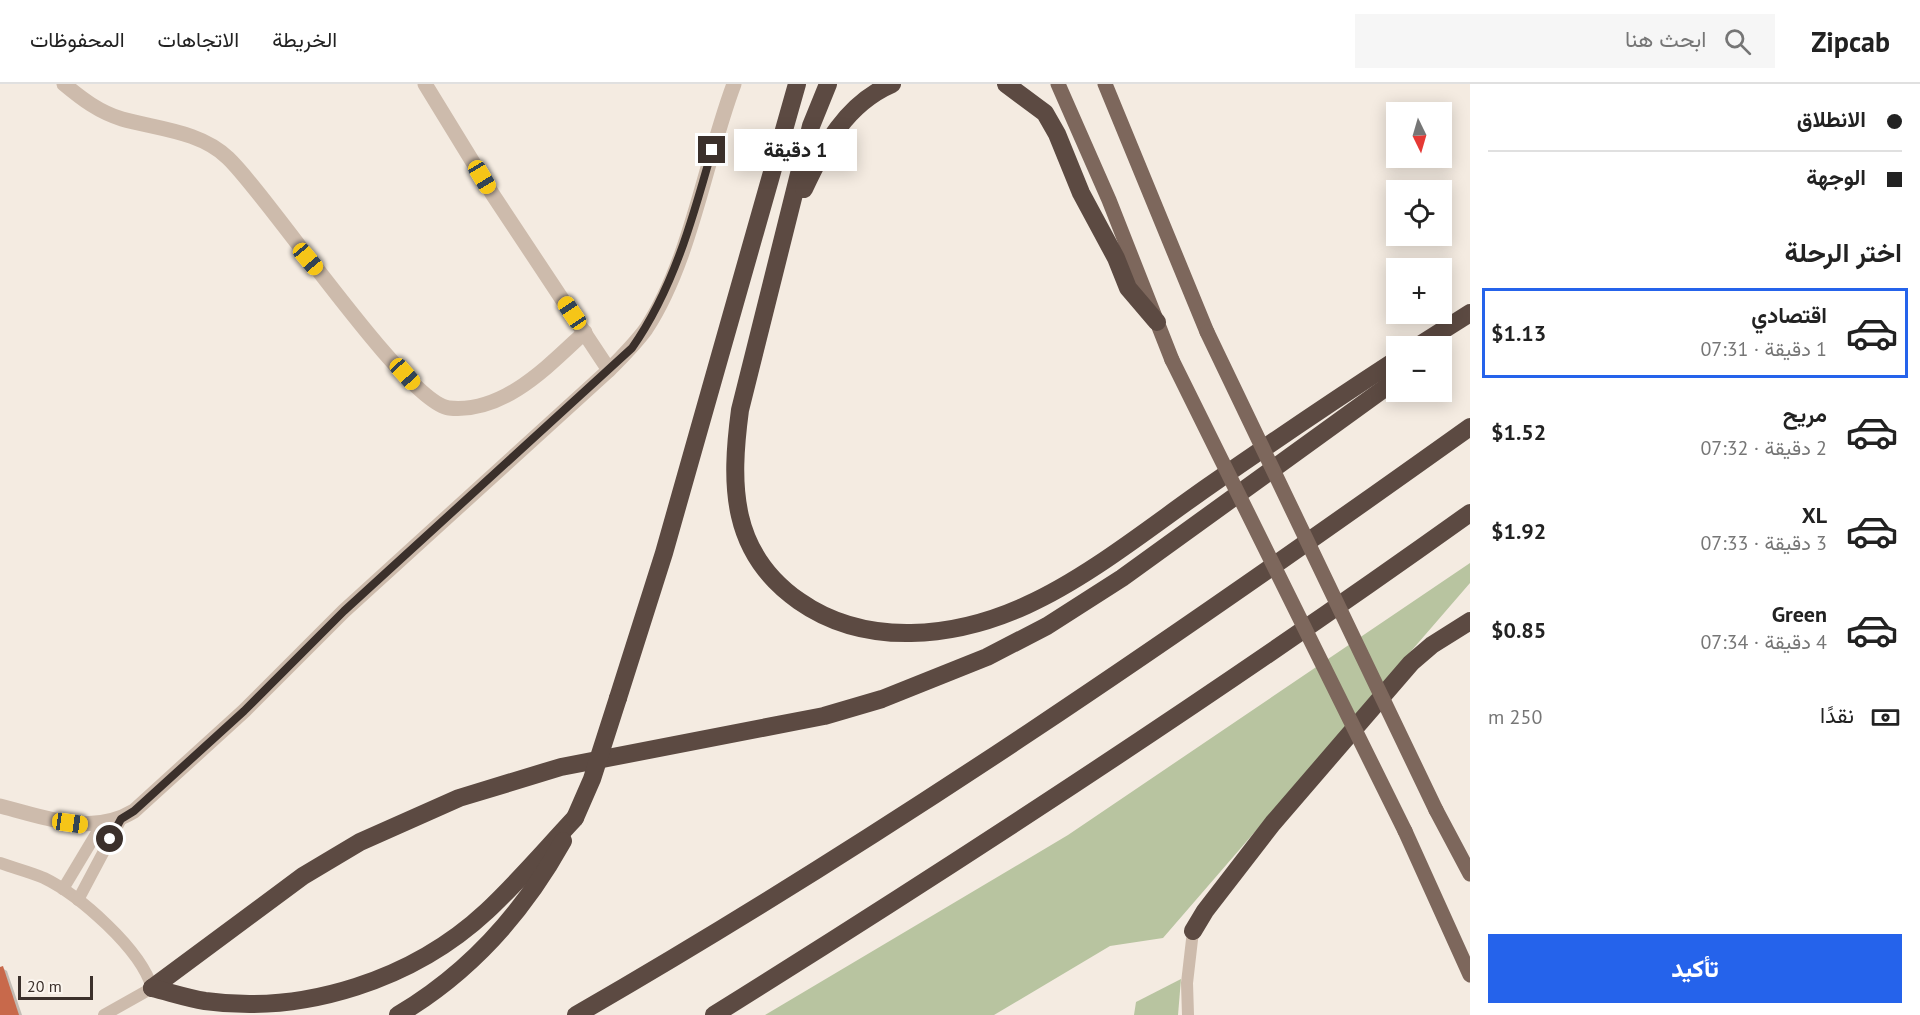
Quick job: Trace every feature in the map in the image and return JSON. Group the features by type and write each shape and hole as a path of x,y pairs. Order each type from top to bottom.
{"highway":[{"path":"398,1015 463,968 500,933 528,898 575,818 592,779 664,554 797,84"},
{"path":"828,84 811,126 740,410 733,458 734,491 740,518 753,549 769,573 787,592 840,624 880,632 928,634 976,622 1027,605 1090,568 1308,417 1386,366"},
{"path":"789,220 832,133 853,110 892,84"},
{"path":"1006,84 1045,113 1057,134 1081,193 1116,258 1128,288 1156,322"},
{"path":"1434,336 1470,313"},
{"path":"1450,336 1470,320"},
{"path":"152,988 246,915 303,876 360,842 459,798 561,767 824,716 892,696 987,657 1047,626 1122,578 1386,387"},
{"path":"576,1015 883,826 1088,694 1470,427"},
{"path":"714,1015 925,883 1121,754 1470,513"},
{"path":"1193,931 1204,911 1273,823 1412,663 1432,645 1470,621"},
{"path":"152,988 206,1001 281,1002 326,995 372,983 413,964 486,912 575,818"}],"main road":[{"path":"1058,84 1109,200 1172,360 1405,831 1470,975"},
{"path":"1105,84 1207,332 1436,810 1470,874"}],"street":[{"path":"64,84 90,106 120,118 196,139 226,156 252,183 308,259 378,343 424,395 441,406 452,408 475,405 517,390 585,332"},
{"path":"425,84 493,195 609,370"},
{"path":"0,806 70,823 102,824 121,819 191,760 344,611 632,348 646,328 665,292 734,84"}],"lane":[{"path":"78,900 121,819"},
{"path":"63,889 102,824"},
{"path":"0,863 43,878 78,900 137,961 149,978 152,988 104,1015"},
{"path":"1188,1015 1186,982 1193,931"}],"green space":[{"path":"1470,563 1470,583 1163,938 1110,946 994,1015 765,1015 1068,835"},
{"path":"1181,979 1178,1015 1134,1015 1136,1002"}],"building":[{"path":"3,966 19,1015 0,1015 0,967"}],"route":[{"path":"110,839 121,819 134,811 183,768 344,611 528,446 632,348 646,328 665,292 707,171 712,150"}]}
